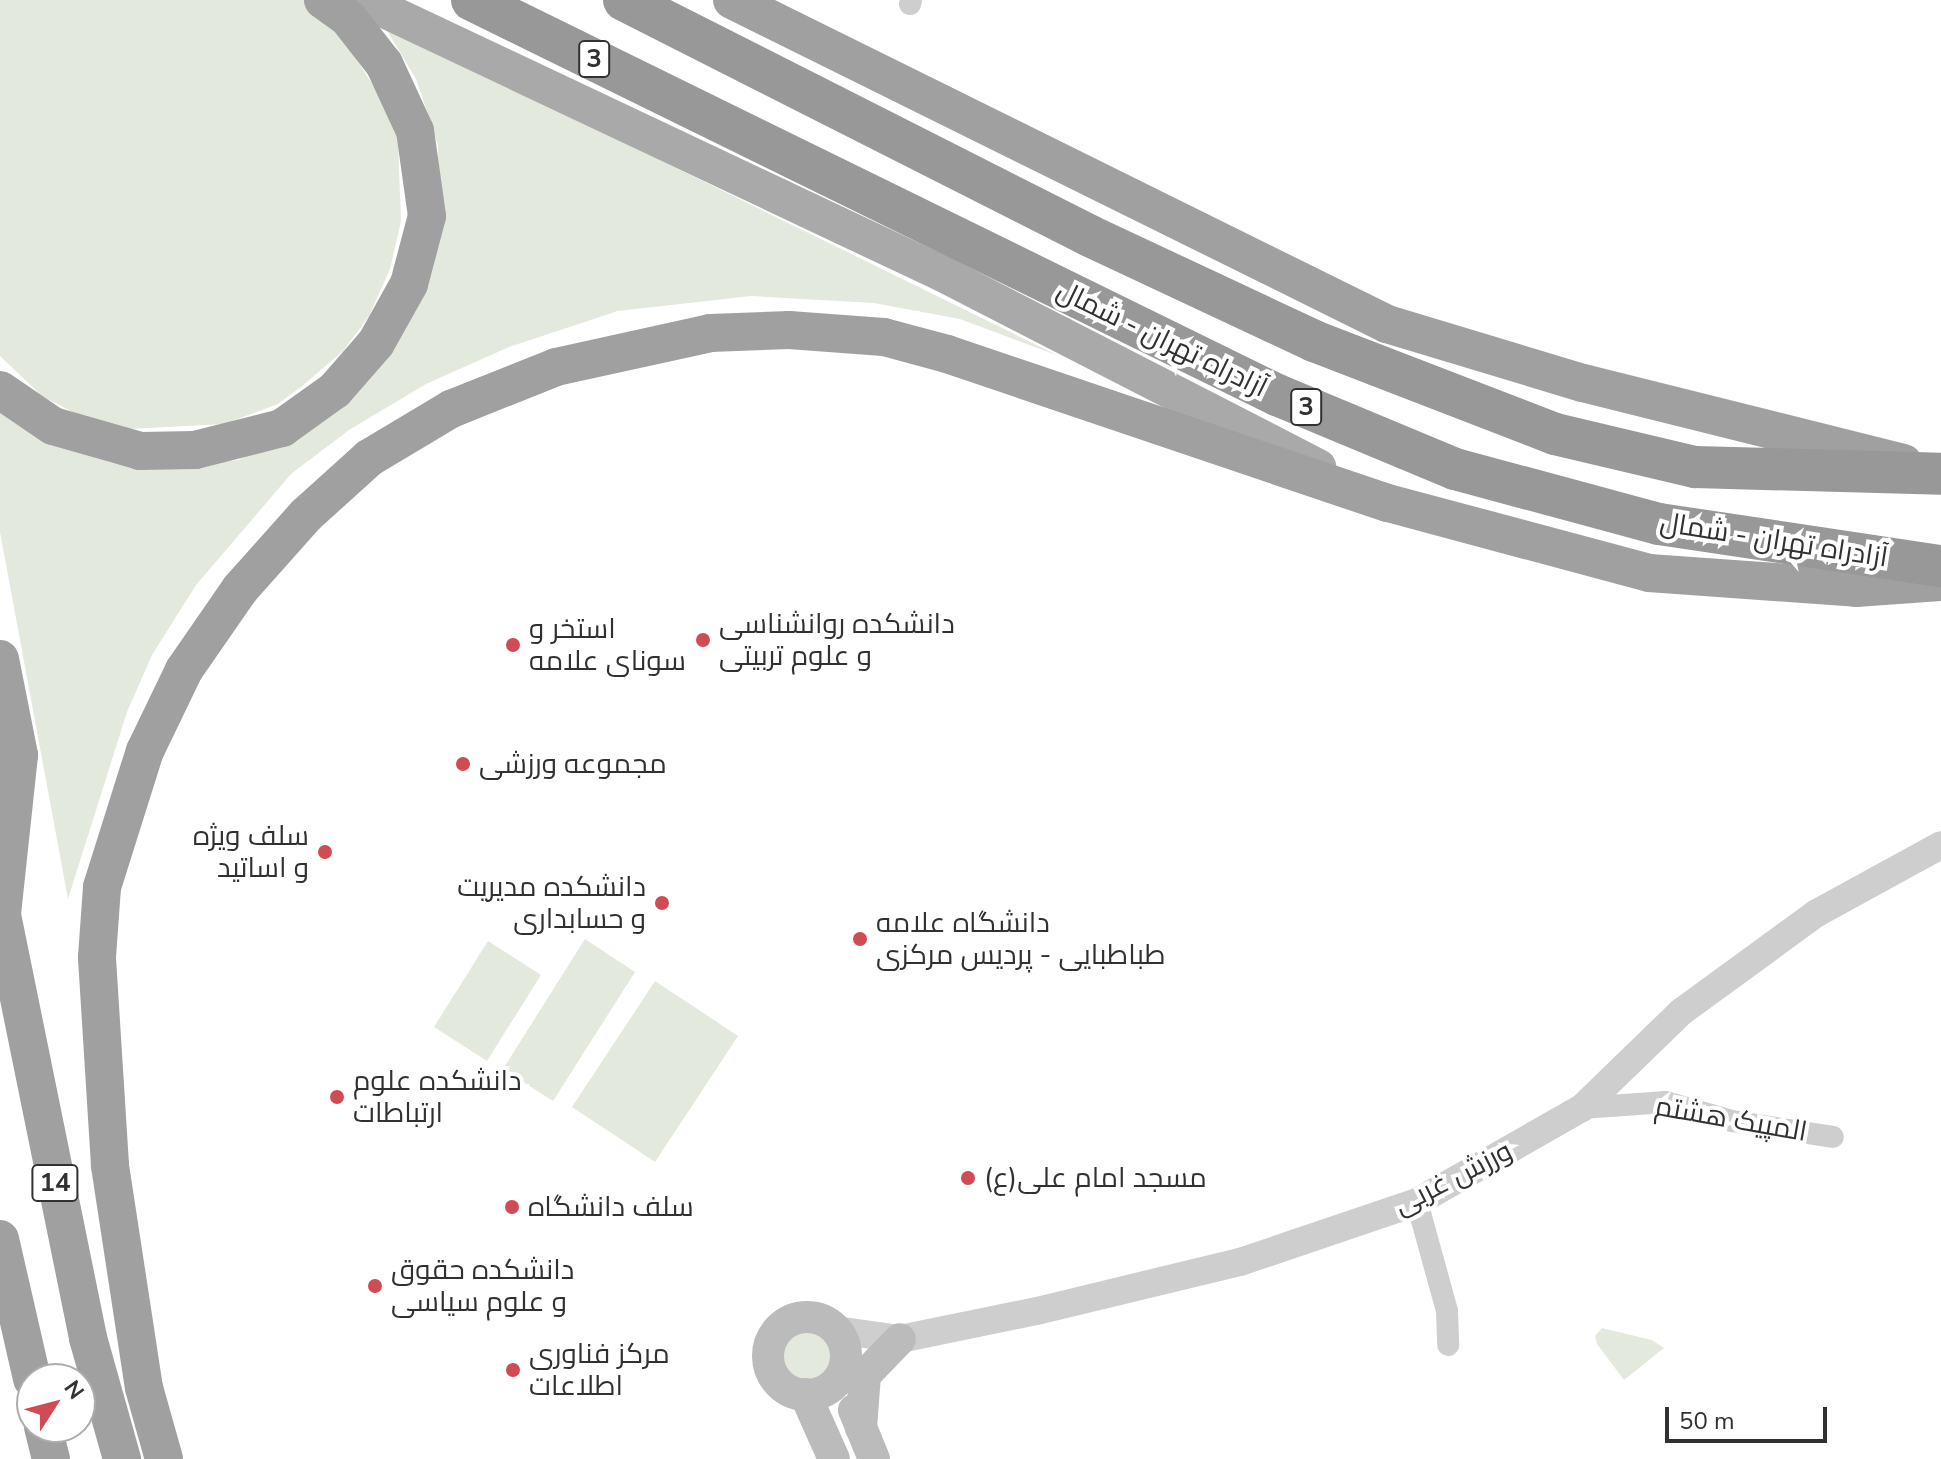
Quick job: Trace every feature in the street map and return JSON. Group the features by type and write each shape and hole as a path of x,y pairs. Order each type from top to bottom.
{"highway":[{"path":"0,390 53,426 140,451 195,450 282,428 335,390 376,343 409,284 427,216 415,131 384,64 348,18 323,0"},
{"name":"آزادراه تهران - شمال","path":"472,0 1277,395 1455,469 1659,524 1941,566"},
{"name":"3","path":"624,0 1090,236 1314,341 1555,434 1695,467 1941,473"},
{"path":"732,0 1387,324 1583,383 1941,473"},
{"path":"164,1459 144,1388 110,1165 97,957 102,887 145,751 184,670 240,589 306,515 369,458 451,409 556,367 710,333 789,330 884,337 947,354 1388,503 1649,573 1856,588 1941,582"},
{"path":"0,659 19,755 1,909"},
{"name":"14","path":"1,909 88,1338 122,1459"},
{"path":"0,1239 28,1363"}],"main road":[{"path":"363,0 943,274 1388,503"},
{"path":"841,1375 826,1390 805,1394 782,1385 769,1363 772,1338 780,1328 802,1317 827,1322 836,1330 846,1351 841,1375 874,1459"},
{"path":"861,1428 865,1375 900,1339"},
{"path":"805,1394 834,1459"}],"street":[{"name":"ورزش غربی","path":"836,1330 900,1339 1240,1262 1417,1202 1582,1108 1681,1012 1817,913 1941,845"},
{"name":"المپیک هشتم","path":"1582,1108 1666,1102 1732,1121 1833,1137"},
{"path":"1417,1202 1447,1311 1448,1345"}],"shaded area":[{"path":"0,0 303,0 347,44 379,95 398,141 401,221 390,269 369,316 343,351 278,404 224,424 130,429 80,416 42,396 0,356"},
{"path":"383,24 1059,356 960,319 874,303 751,296 618,311 509,347 426,384 349,430 291,474 196,585 152,655 127,712 68,899 0,532 0,409 57,446 112,463 154,469 238,460 305,430 438,229 438,145 416,79"},
{"path":"585,939 635,972 553,1101 503,1069"},
{"path":"488,941 541,975 487,1061 434,1027"},
{"path":"655,981 738,1036 655,1162 572,1107"},
{"path":"808,1322 832,1332 842,1356 832,1380 808,1390 784,1380 774,1356 784,1332"},
{"path":"1602,1328 1652,1340 1664,1348 1624,1380 1597,1344 1595,1336"}],"place":[{"name":"دانشکده روانشناسی و علوم تربیتی","path":"703,640"},
{"name":"استخر و سونای علامه","path":"513,645"},
{"name":"مجموعه ورزشی","path":"463,764"},
{"name":"سلف ویژه و اساتید","path":"325,852"},
{"name":"دانشکده مدیریت و حسابداری","path":"662,903"},
{"name":"دانشگاه علامه طباطبایی - پردیس مرکزی","path":"860,939"},
{"name":"دانشکده علوم ارتباطات","path":"337,1097"},
{"name":"مسجد امام علی(ع)","path":"968,1178"},
{"name":"سلف دانشگاه","path":"512,1207"},
{"name":"دانشکده حقوق و علوم سیاسی","path":"375,1286"},
{"name":"مرکز فناوری اطلاعات","path":"513,1370"}]}
